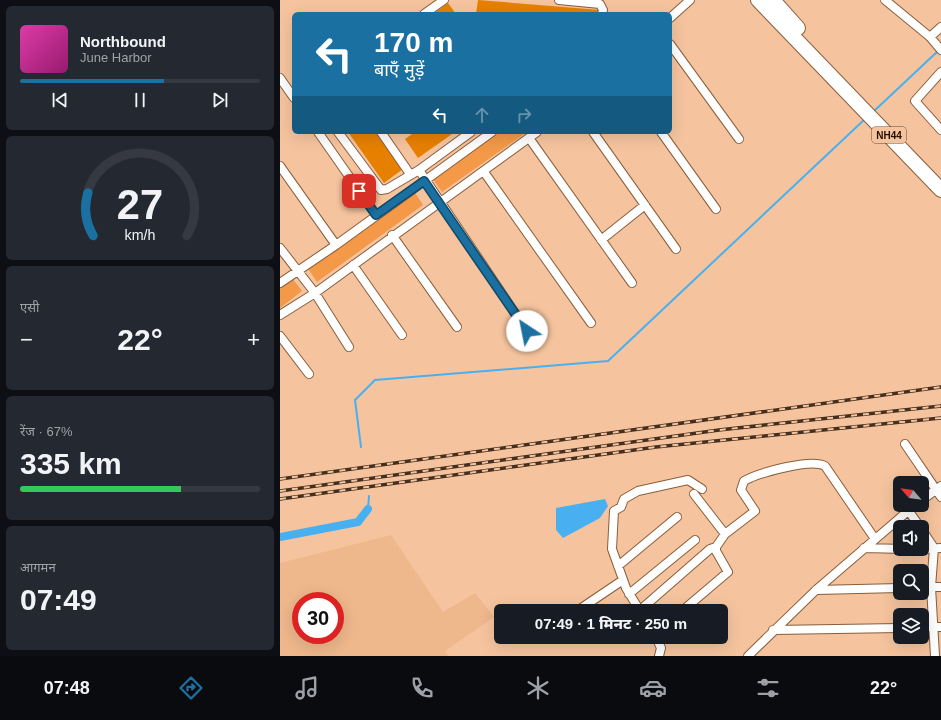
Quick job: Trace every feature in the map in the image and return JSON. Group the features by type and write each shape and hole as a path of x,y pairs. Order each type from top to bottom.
{"highway":[{"name":"NH44","path":"758,0 941,177"},
{"name":"NH44","path":"773,0 840,78 941,190"}],"street":[{"path":"427,12 444,0"},
{"path":"559,0 600,4 602,12"},
{"path":"672,16 690,0"},
{"path":"884,0 930,36 940,48"},
{"path":"930,36 941,27"},
{"path":"672,47 739,139"},
{"path":"941,72 915,101 941,130"},
{"path":"280,78 292,95"},
{"path":"319,134 376,215"},
{"path":"339,134 379,189 387,189 419,170 468,134"},
{"path":"382,134 410,174"},
{"path":"280,283 297,270 336,245 489,134"},
{"path":"280,315 353,265 439,202 484,172 534,134"},
{"path":"594,134 676,249"},
{"path":"662,134 716,209"},
{"path":"529,138 632,283"},
{"path":"280,166 336,245"},
{"path":"419,170 424,181 527,331"},
{"path":"484,172 591,323"},
{"path":"601,240 645,205"},
{"path":"392,235 457,327"},
{"path":"280,248 315,292 349,347"},
{"path":"353,265 402,335"},
{"path":"280,336 309,374"},
{"path":"906,444 939,487 941,497"},
{"path":"647,604 710,550 716,548 725,534 755,511 741,490 741,485 744,481 780,468 818,464 825,466 875,539"},
{"path":"635,604 623,580 611,544 614,511 621,507 624,499 638,491 688,480 698,491 725,534"},
{"path":"929,495 939,487"},
{"path":"748,656 772,630 816,590 907,512"},
{"path":"618,566 677,517"},
{"path":"929,538 938,548 931,587 937,627 935,656"},
{"path":"629,594 695,540"},
{"path":"690,604 728,572 716,551 716,548"},
{"path":"864,548 893,549"},
{"path":"587,604 623,580"},
{"path":"931,587 941,587"},
{"path":"816,590 893,588"},
{"path":"772,630 893,628"},
{"path":"659,644 661,648 659,656"}],"shaded area":[{"path":"494,134 524,134 442,192 432,178"},
{"path":"414,191 423,205 317,282 306,266"},
{"path":"292,278 302,291 280,308 280,287"},
{"path":"391,535 443,612 475,593 494,617 445,651 448,656 280,656 280,563"}],"water":[{"path":"605,499 608,506 600,518 563,538 556,530 556,508"}],"building":[{"path":"478,0 600,10 600,12 476,12"},
{"path":"448,3 455,12 436,12"},
{"path":"349,134 378,134 403,169 384,183"},
{"path":"412,134 452,134 418,158 405,139"}],"waterway":[{"path":"873,112 938,51"},
{"path":"361,447 355,400 375,380 608,361 865,119"},
{"path":"368,509 369,496"},
{"path":"280,537 358,522 368,509"}],"railway":[{"path":"280,479 941,387"},
{"path":"280,491 719,430 941,406"},
{"path":"280,499 656,447 941,418"}],"route":[{"path":"359,191 376,215 424,181 527,331"}]}
